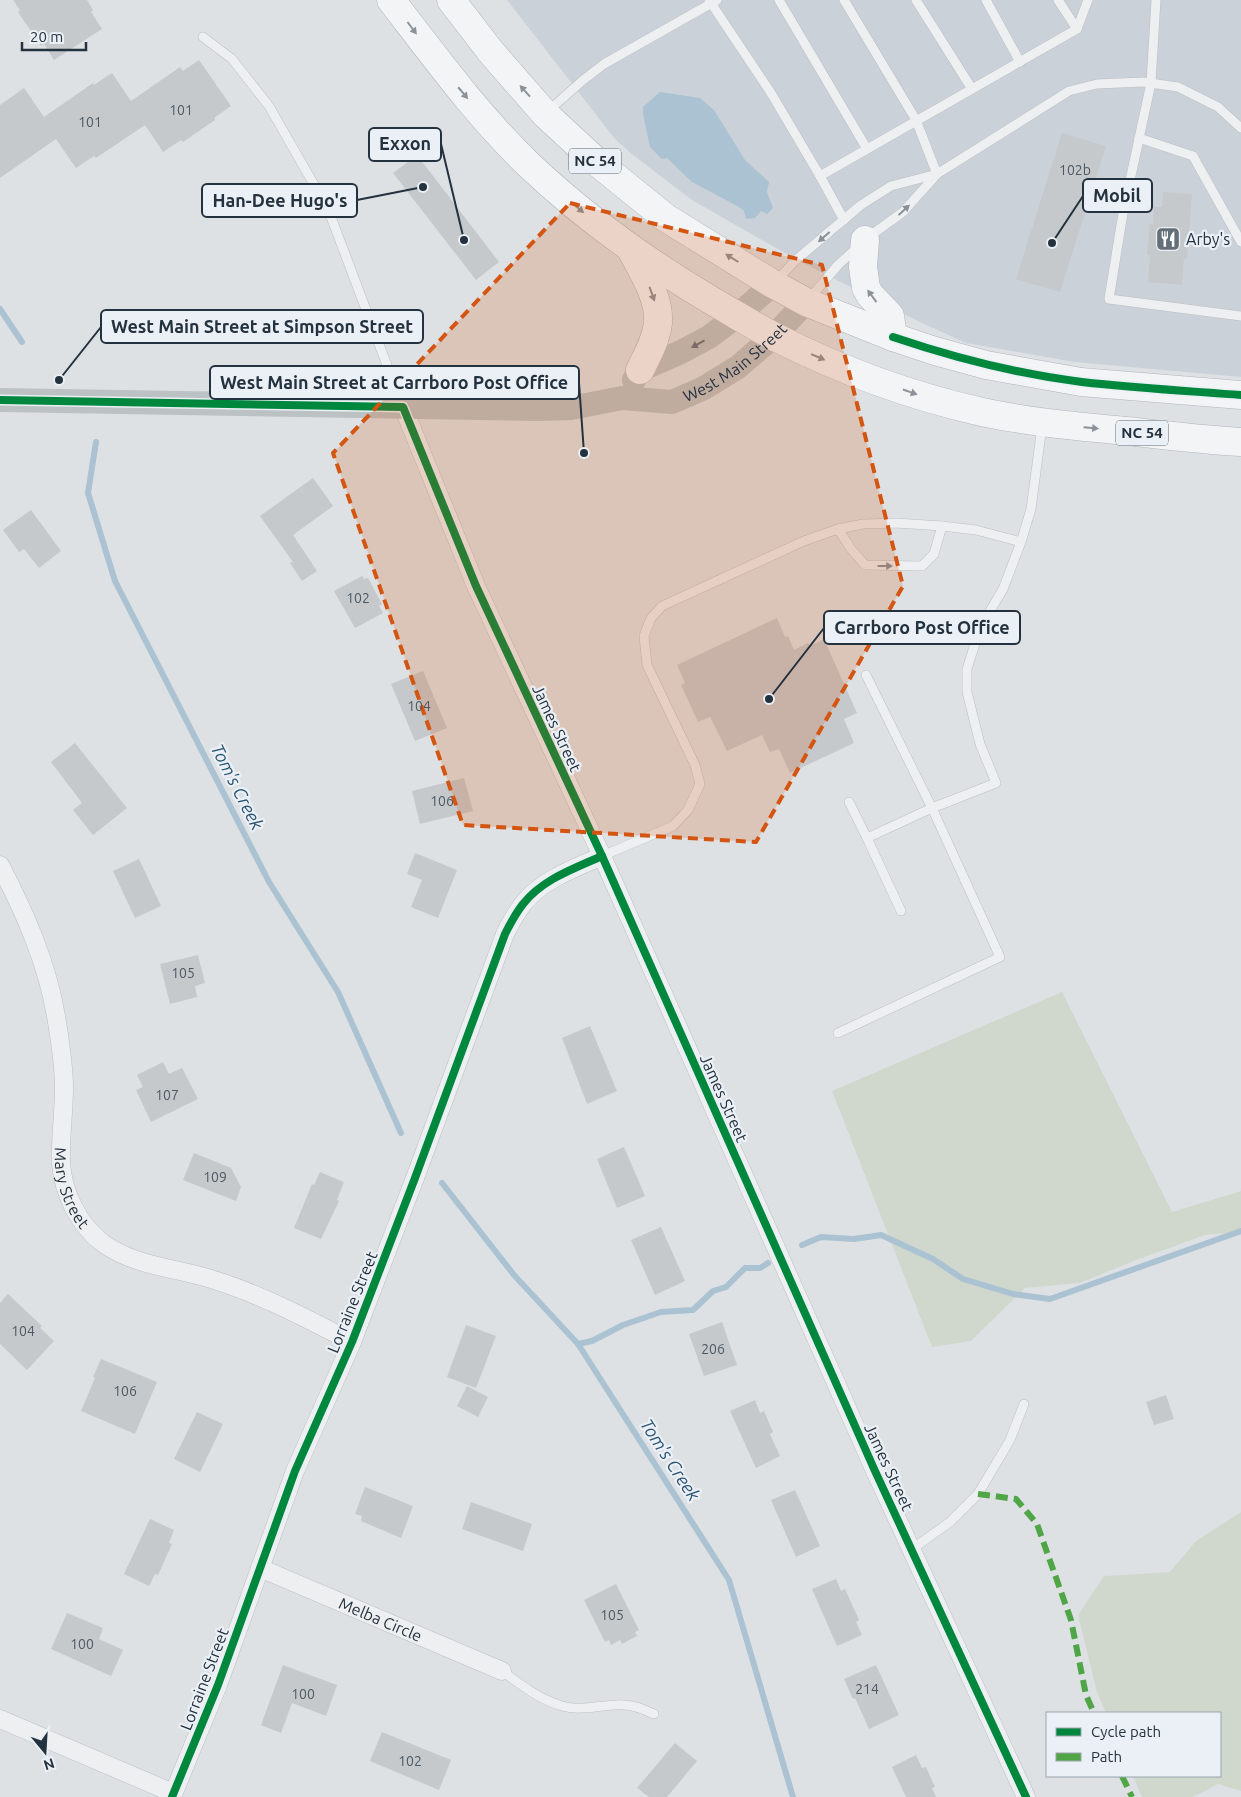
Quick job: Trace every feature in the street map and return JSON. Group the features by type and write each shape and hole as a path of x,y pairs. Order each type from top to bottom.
{"highway":[{"name":"NC 54","path":"391,0 462,92 529,165 596,223 632,250 685,285 774,336 856,372 925,397 981,411 1042,424 1241,442"},
{"name":"NC 54","path":"451,0 491,52 545,114 598,164 666,218 773,284 806,302 894,337 960,358 1044,376 1111,385 1241,395"},
{"path":"865,240 863,267 866,288 870,295 890,316 894,337"},
{"path":"632,250 648,283 658,314 655,337 640,370"}],"main road":[{"name":"West Main Street","path":"640,370 682,352 709,337 737,316 773,284"},
{"name":"West Main Street","path":"0,400 571,408 622,398 672,402 704,388 738,367 774,336 806,302"},
{"path":"622,398 640,370"}],"street":[{"name":"James Street","path":"403,407 476,586 602,856 871,1462 1026,1797"},
{"name":"Lorraine Street","path":"173,1795 218,1685 295,1471 352,1342 505,934 522,905 540,886 602,856"},
{"name":"Mary Street","path":"0,865 19,901 41,955 56,1016 64,1087 61,1164 73,1208 82,1222 102,1243 124,1256 211,1279 259,1297 352,1342"},
{"name":"Melba Circle","path":"260,1568 502,1670"},
{"path":"0,1718 173,1795"}],"lane":[{"path":"779,0 866,149"},
{"path":"844,0 916,120 937,174"},
{"path":"916,0 972,89"},
{"path":"986,0 1020,62"},
{"path":"1058,0 1077,29"},
{"path":"820,176 1077,29 1088,0"},
{"path":"1156,0 1151,83 1123,213 1109,299 1241,316"},
{"path":"545,114 604,64 712,1 771,93 844,220"},
{"path":"203,37 232,59 269,106 328,209 403,407"},
{"path":"806,302 838,265 865,240 903,212 937,174 1069,91 1097,84 1143,82 1178,86 1218,107 1241,128"},
{"path":"1139,138 1193,156 1241,242"},
{"path":"773,284 796,260 861,205 891,186 937,174"},
{"path":"867,838 932,808 996,783 980,744 967,692 967,669 980,628 1003,589 1021,542 1031,509 1042,424"},
{"path":"602,856 673,826 688,810 700,784 695,764 647,665 644,636 651,618 662,606 804,542 838,529 863,524 888,523 942,526 976,530 1021,542"},
{"path":"838,529 865,566 922,566 934,554 942,526"},
{"path":"838,1033 1000,957 932,808 866,675"},
{"path":"849,802 901,911"},
{"path":"912,1549 950,1522 978,1494 1010,1440 1024,1404"},
{"path":"502,1670 530,1692 563,1706 591,1708 611,1705 635,1706 654,1714"}],"highlighted area":[{"path":"570,203 822,265 903,586 756,842 463,825 333,453"}],"shaded area":[{"path":"507,0 1241,0 1241,377 1075,362 966,343 797,260 692,200 615,139"},
{"path":"1062,992 1172,1212 1241,1191 1241,1232 1205,1235 1080,1283 1025,1288 971,1341 932,1347 832,1091"},
{"path":"1241,1512 1241,1791 1218,1784 1193,1797 1142,1797 1133,1777 1221,1777 1221,1712 1106,1712 1097,1692 1078,1615 1104,1576 1170,1572 1196,1541"}],"water":[{"path":"660,92 700,98 714,110 745,160 769,182 767,192 773,208 767,214 761,211 755,218 746,219 744,211 739,207 692,182 667,158 662,159 650,147 643,107"}],"building":[{"path":"13,0 87,0 93,10 91,12 102,29 54,60 44,44 41,46 18,12 20,10"},
{"path":"199,60 231,106 214,118 215,120 183,142 181,140 163,152 145,125 96,158 94,156 76,168 56,139 0,178 0,105 24,88 44,117 93,83 94,85 112,73 131,101 180,67 183,71"},
{"path":"1062,133 1106,146 1060,292 1016,279"},
{"path":"417,155 499,262 476,280 393,173"},
{"name":"Arby's","path":"1163,192 1192,194 1187,259 1184,258 1182,285 1148,282 1150,255 1147,255 1150,223 1153,224 1154,207 1162,207"},
{"path":"313,478 333,506 293,535 317,571 302,581 290,563 293,562 260,516"},
{"path":"31,510 61,551 39,568 24,549 19,552 3,530"},
{"path":"362,576 364,579 368,578 382,604 379,606 383,613 355,628 334,591"},
{"path":"777,618 785,637 788,636 794,650 808,643 810,646 824,639 857,713 844,719 854,743 790,773 779,749 770,752 762,735 727,751 710,717 698,722 681,685 685,683 677,665"},
{"path":"423,671 447,728 415,741 391,684"},
{"path":"75,743 127,808 93,835 73,810 82,803 51,762"},
{"path":"464,778 473,811 420,824 412,791"},
{"path":"415,853 457,870 438,918 411,907 422,880 407,874"},
{"path":"139,859 161,906 135,918 113,871"},
{"path":"198,955 205,983 195,986 197,997 170,1004 160,964"},
{"path":"590,1026 617,1091 587,1104 562,1038"},
{"path":"163,1062 169,1074 182,1068 198,1099 151,1122 136,1090 143,1087 137,1075"},
{"path":"624,1147 645,1196 617,1208 597,1159"},
{"path":"194,1153 231,1168 241,1187 236,1201 183,1180"},
{"path":"320,1172 344,1182 337,1200 339,1201 321,1239 294,1228 312,1184 314,1185"},
{"path":"661,1227 685,1281 655,1295 631,1240"},
{"path":"8,1294 42,1326 40,1328 54,1341 27,1370 0,1344 0,1303"},
{"path":"722,1322 737,1365 704,1376 689,1334"},
{"path":"466,1325 496,1336 476,1388 447,1377"},
{"path":"101,1359 157,1382 135,1434 81,1411"},
{"path":"467,1386 488,1397 478,1417 457,1406"},
{"path":"1166,1395 1174,1419 1154,1425 1146,1402"},
{"path":"755,1400 760,1413 764,1411 773,1432 770,1434 780,1456 756,1468 730,1411"},
{"path":"197,1412 223,1424 200,1472 174,1459"},
{"path":"365,1487 413,1506 401,1538 361,1521 362,1516 355,1514"},
{"path":"795,1490 820,1546 796,1557 771,1500"},
{"path":"471,1502 532,1524 523,1551 462,1529"},
{"path":"150,1519 174,1530 169,1543 172,1544 158,1575 155,1574 149,1586 124,1574"},
{"path":"836,1579 841,1591 845,1589 859,1620 856,1622 862,1635 837,1646 812,1589"},
{"path":"616,1584 639,1630 635,1632 637,1636 622,1644 620,1640 611,1645 609,1640 605,1642 584,1600"},
{"path":"67,1613 103,1628 99,1639 123,1650 111,1676 51,1649"},
{"path":"283,1665 337,1685 326,1716 292,1703 281,1733 261,1725"},
{"path":"876,1665 899,1715 869,1729 844,1679"},
{"path":"382,1732 451,1760 439,1790 370,1761"},
{"path":"675,1743 697,1761 667,1797 649,1797 637,1788"},
{"path":"916,1755 922,1768 926,1767 935,1787 932,1788 936,1797 906,1797 892,1767"}],"waterway":[{"name":"Tom's Creek","path":"0,309 22,342"},
{"name":"Tom's Creek","path":"96,442 88,493 115,581 269,882 338,992 401,1133"},
{"name":"Tom's Creek","path":"442,1183 514,1275 578,1344 729,1580 793,1797"},
{"path":"802,1245 821,1237 854,1239 881,1235 933,1259 963,1279 1013,1294 1050,1299 1241,1231"},
{"path":"578,1344 592,1341 623,1325 661,1312 693,1310 713,1291 726,1287 745,1268 760,1268 768,1263"}],"marked path":[{"path":"978,1494 1016,1499 1037,1524 1071,1620 1086,1695 1094,1712"},
{"path":"1122,1777 1132,1797"}],"cycle path":[{"path":"893,337 940,352 1034,375 1122,386 1241,395"},
{"path":"0,400 403,407 476,586 602,856 875,1471 1026,1797"},
{"path":"172,1797 218,1685 295,1471 352,1342 505,934 513,919 531,895 549,881 602,856"}],"place":[{"name":"Han-Dee Hugo's","path":"423,187"},
{"name":"Arby's","path":"1168,239"},
{"name":"Exxon","path":"464,240"},
{"name":"Mobil","path":"1052,243"},
{"name":"West Main Street at Simpson Street","path":"59,380"},
{"name":"West Main Street at Carrboro Post Office","path":"584,453"},
{"name":"Carrboro Post Office","path":"769,699"}]}
